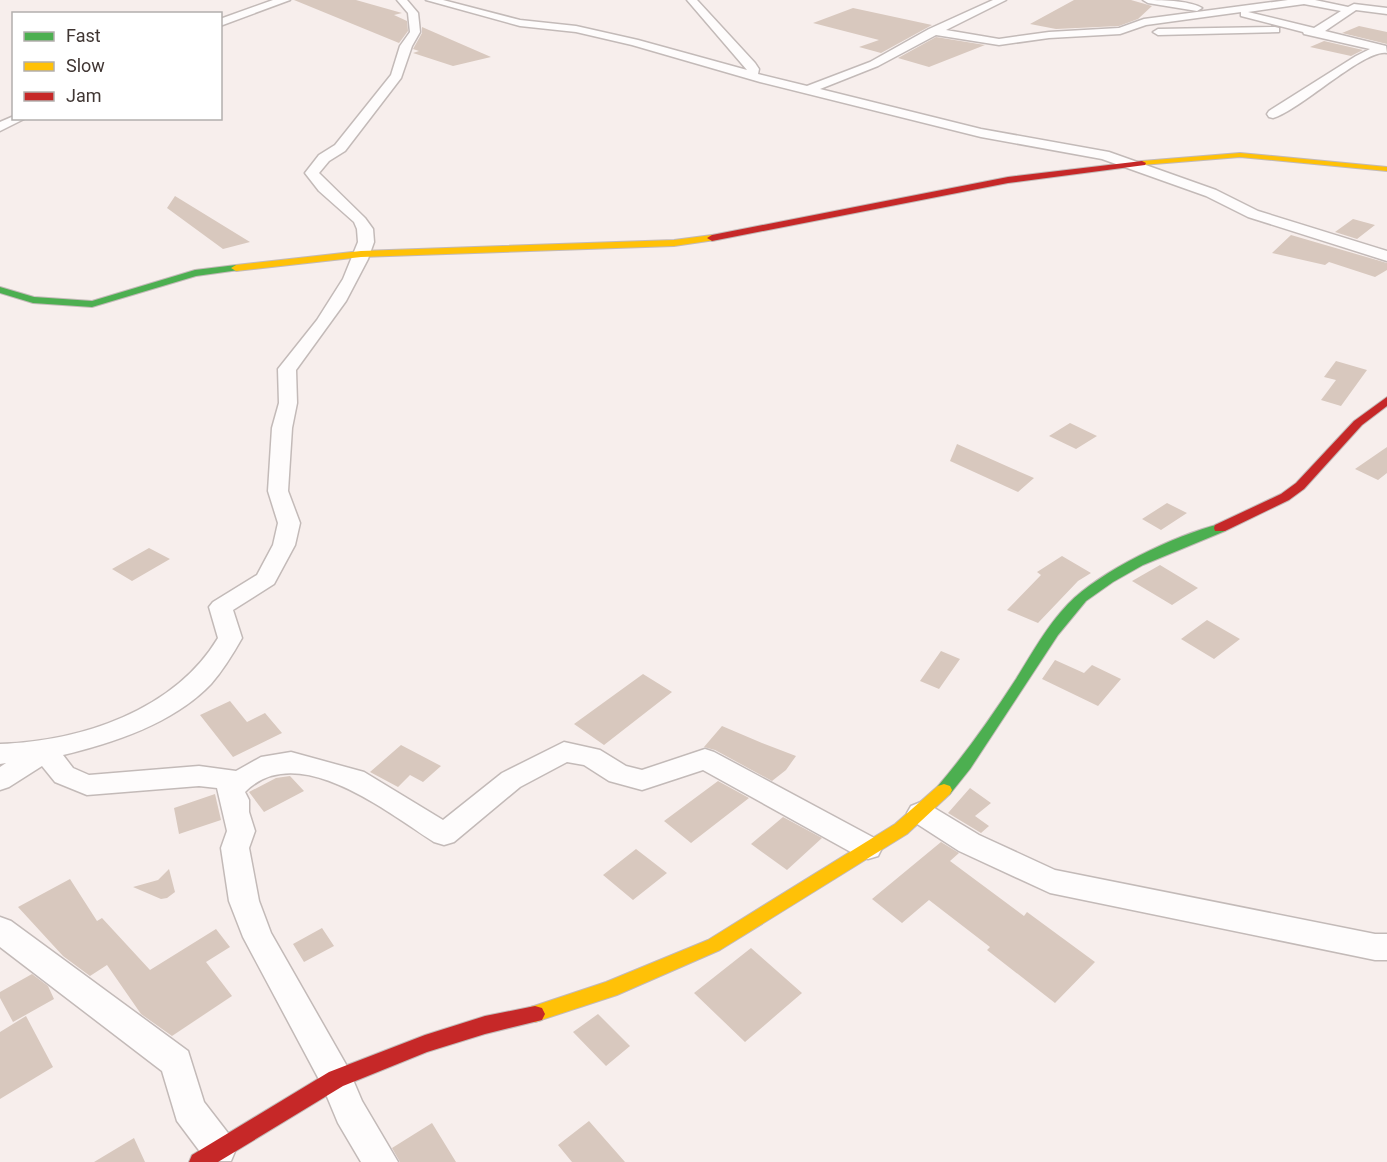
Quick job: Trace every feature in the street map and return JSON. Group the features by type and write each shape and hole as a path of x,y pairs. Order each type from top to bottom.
{"street":[{"path":"222,22 285,0"},
{"path":"0,754 45,751 106,732 153,712 189,690 215,664 230,638 221,607 266,579 284,545 289,523 278,491 282,428 288,403 287,369 305,350 345,290 357,269 366,242 366,230 351,211 316,181 312,173 324,158 340,148 397,76 406,46 415,32 413,13 402,0"},
{"path":"431,0 520,23 576,29 634,42 807,90 981,133 1065,147 1134,164 1212,193 1253,214 1387,256"},
{"path":"692,0 704,17 746,58 753,69 752,74"},
{"path":"807,90 874,64 933,32 1000,0"},
{"path":"1148,0 1255,16 1315,32 1385,46"},
{"path":"1120,31 1144,22 1301,1 1318,1 1350,10"},
{"path":"933,32 999,42 1049,34 1120,31 1255,29 1315,32 1354,7 1387,11"},
{"path":"1366,32 1364,33 1385,46"},
{"path":"1273,114 1360,58 1385,46"},
{"path":"0,127 16,120"},
{"path":"0,290 33,300 92,304 195,273 361,254 674,243 708,239 1008,180 1195,157 1240,155 1387,170"},
{"path":"0,930 176,1062 189,1110 209,1155 336,1079 425,1044 485,1025 530,1015 610,989 714,945 901,829 921,813 958,774 1008,702 1054,629 1091,590 1138,560 1246,516 1285,497 1300,486 1358,423 1387,400"},
{"path":"0,780 45,751"},
{"path":"45,751 64,775 87,785 199,776 239,781"},
{"path":"381,1162 350,1112 336,1079 258,937 244,901 235,848 241,831 235,812 235,800 230,790 239,781 270,764 291,762 355,779 444,834 511,780 564,752 591,757 618,774 642,780 705,759 868,848"},
{"path":"921,813 969,843 1050,881 1375,947 1387,947"}],"building":[{"path":"294,0 356,0 402,13 394,15 407,21 408,31 399,43"},
{"path":"1074,0 1131,0 1152,6 1138,19 1119,26 1056,29 1030,24"},
{"path":"853,8 932,25 881,53 859,47 879,40 813,23"},
{"path":"1359,26 1387,32 1387,44 1342,33"},
{"path":"422,27 491,57 453,66 413,53 419,51 413,49 422,33"},
{"path":"936,37 985,45 929,67 898,58"},
{"path":"1324,41 1363,50 1351,56 1310,47"},
{"path":"175,196 250,242 223,249 167,208"},
{"path":"1353,219 1375,225 1357,239 1335,232"},
{"path":"1291,235 1387,263 1387,270 1375,277 1329,262 1325,265 1272,253"},
{"path":"1336,361 1367,370 1341,406 1321,400 1336,380 1324,377"},
{"path":"1070,423 1097,436 1076,449 1049,436"},
{"path":"957,444 1034,478 1018,492 950,461"},
{"path":"1387,447 1387,473 1378,480 1355,469"},
{"path":"1167,503 1187,513 1161,530 1142,519"},
{"path":"149,548 170,559 132,581 112,569"},
{"path":"1062,556 1091,573 1078,581 1038,623 1007,610 1041,575 1037,572"},
{"path":"1160,565 1198,588 1172,605 1132,581"},
{"path":"1207,620 1240,639 1214,659 1181,639"},
{"path":"941,651 960,659 939,689 920,681"},
{"path":"1055,660 1084,673 1092,665 1121,679 1098,706 1042,679"},
{"path":"643,674 672,692 604,745 574,724"},
{"path":"230,701 247,722 265,713 282,733 233,757 200,715"},
{"path":"722,726 796,756 786,770 772,781 715,750 704,747"},
{"path":"401,745 441,766 423,782 410,775 398,787 370,772"},
{"path":"290,776 304,791 264,812 249,792 276,778"},
{"path":"718,781 749,798 691,843 664,821"},
{"path":"970,788 991,803 975,816 989,826 981,833 948,813"},
{"path":"215,794 221,820 179,834 174,808"},
{"path":"783,817 822,838 787,870 751,844"},
{"path":"941,842 959,853 950,861 1024,916 1027,912 1095,962 1055,1003 987,950 990,947 929,900 902,923 872,899"},
{"path":"636,849 667,873 633,900 603,875"},
{"path":"169,869 175,892 167,898 161,899 133,887 158,880"},
{"path":"70,879 97,921 102,918 150,970 216,929 230,947 206,962 232,996 172,1036 141,1014 107,965 90,976 63,956 18,907"},
{"path":"322,928 334,946 304,962 293,944"},
{"path":"751,948 802,993 745,1042 694,993"},
{"path":"32,974 48,986 54,999 13,1022 0,998 0,992"},
{"path":"598,1014 630,1046 606,1066 573,1032"},
{"path":"26,1016 53,1067 0,1099 0,1032"},
{"path":"589,1121 625,1162 572,1162 558,1145"},
{"path":"432,1123 456,1162 400,1162 392,1148"},
{"path":"134,1138 145,1162 94,1162"}],"traffic: fast":[{"path":"0,290 33,300 92,304 195,273 236,268"},
{"path":"944,790 984,738 1052,632 1082,598 1108,579 1139,562 1220,528"}],"traffic: slow":[{"path":"1142,163 1240,155 1387,169"},
{"path":"236,268 361,254 674,243 712,238"},
{"path":"535,1014 610,989 714,945 901,829 944,790"}],"traffic: jam":[{"path":"712,238 1008,180 1142,163"},
{"path":"1220,528 1285,497 1300,486 1358,423 1387,400"},
{"path":"199,1162 336,1079 425,1044 485,1025 535,1014"}]}
